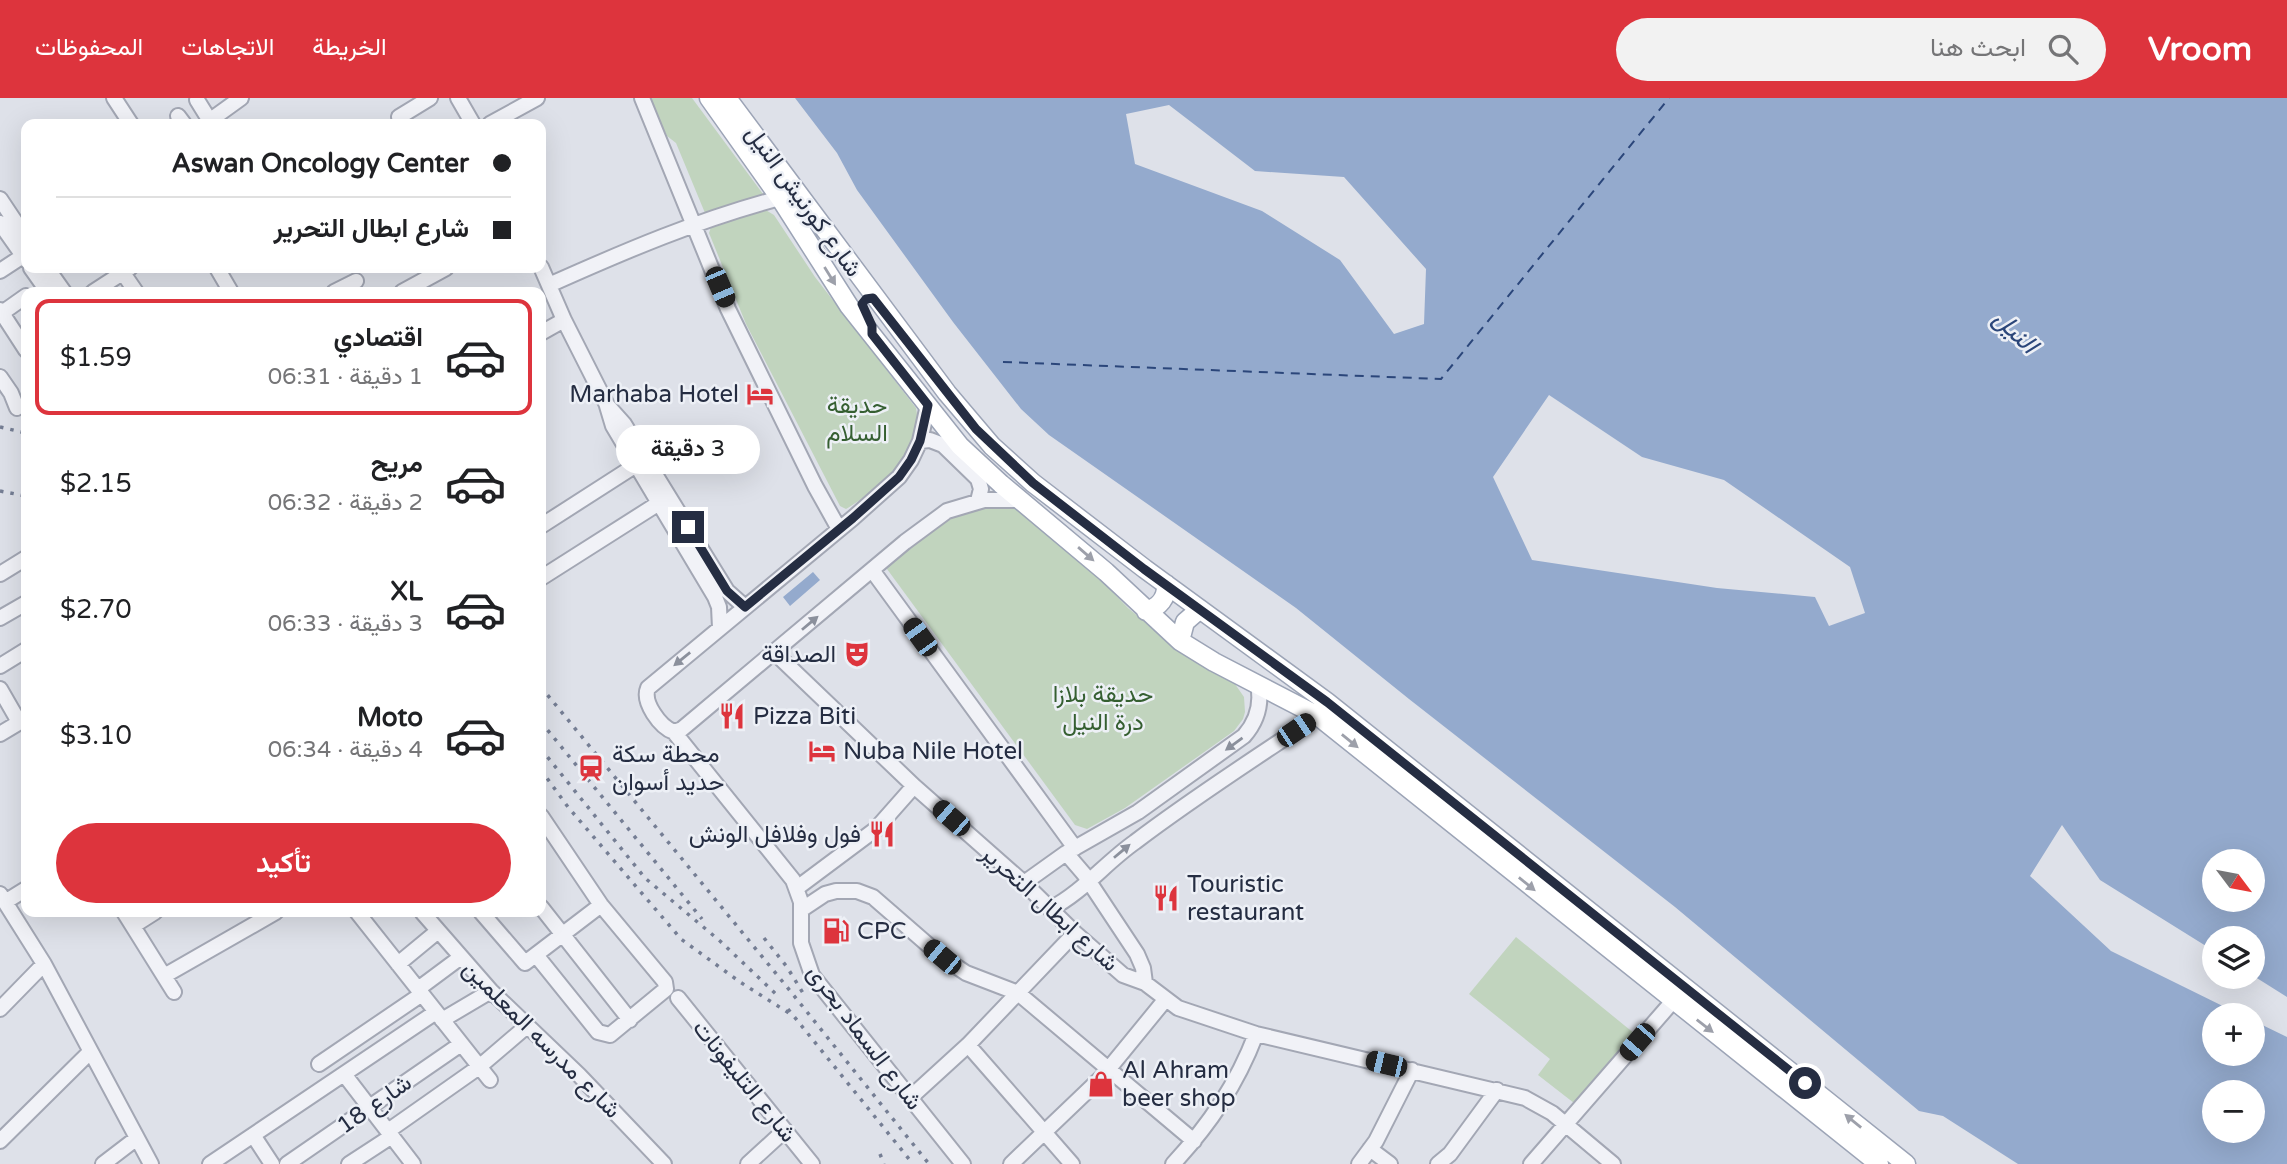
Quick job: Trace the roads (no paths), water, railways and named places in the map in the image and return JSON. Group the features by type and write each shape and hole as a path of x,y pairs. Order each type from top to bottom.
{"main road":[{"name":"شارع كورنيش النيل","path":"709,98 780,198 839,291 960,446 1084,552 1180,640 1214,662 1318,716 1879,1164"},
{"name":"شارع كورنيش النيل","path":"727,98 961,411 992,446 1033,483 1327,702 1906,1164"},
{"path":"872,334 872,326 862,304 870,297 878,301"},
{"path":"1146,611 1161,604 1166,594 1166,584"},
{"path":"1180,640 1185,622 1200,609"}],"street":[{"path":"114,98 128,119"},
{"path":"399,117 430,98"},
{"path":"458,98 470,119"},
{"path":"499,119 537,98"},
{"path":"642,98 693,224 761,377 839,529"},
{"path":"197,100 206,119"},
{"path":"210,119 231,101"},
{"path":"549,285 626,250 693,224 780,198"},
{"path":"0,199 21,230"},
{"path":"1,226 21,251"},
{"path":"0,271 21,262"},
{"path":"101,287 122,273"},
{"path":"411,287 437,273"},
{"path":"544,273 607,405 624,424 727,591 745,607"},
{"path":"344,287 356,281"},
{"path":"21,299 1,312 21,343"},
{"path":"546,330 564,320"},
{"path":"0,377 21,408"},
{"path":"607,405 610,420 718,602 720,628"},
{"path":"720,628 899,477 920,441 928,405"},
{"path":"0,406 21,409"},
{"path":"920,441 930,440 943,445 978,480 981,489 978,501"},
{"path":"546,523 636,465"},
{"path":"674,732 682,729 947,511 978,501 1020,500"},
{"path":"546,575 659,503"},
{"path":"0,574 21,561"},
{"name":"شارع ابطال التحرير","path":"872,570 1071,850 1140,960 1145,983"},
{"path":"0,618 21,606"},
{"name":"شارع السماد بحرى","path":"720,628 652,684 646,692 647,703 666,728 674,732 797,888 802,910 801,943 812,975 963,1164"},
{"path":"0,666 21,653"},
{"name":"شارع ابطال التحرير","path":"775,653 914,786 1123,975 1145,983 1165,1000 1192,1014 1256,1034 1497,1090 1534,1102 1566,1124 1613,1164"},
{"path":"1024,883 1071,850 1138,812 1244,736 1259,710 1258,685"},
{"path":"0,690 21,717"},
{"path":"1050,909 1065,901 1141,837 1318,716"},
{"path":"0,734 21,721"},
{"path":"797,888 876,829 914,786"},
{"path":"531,959 598,1032 605,1036 630,1020 663,993 667,986 601,905 546,823"},
{"path":"21,891 1,897 44,964 151,1164"},
{"path":"802,910 825,894 857,891 873,897 942,957 966,973 1018,993 1194,1141"},
{"path":"485,917 522,962 531,959 601,905"},
{"path":"546,913 630,1020"},
{"path":"127,917 174,992"},
{"path":"133,926 148,917"},
{"path":"164,976 267,917"},
{"path":"360,917 490,1080"},
{"name":"شارع مدرسه المعلمين","path":"426,917 491,991 579,1075 661,1163"},
{"path":"398,964 438,931"},
{"path":"911,1097 968,1045 1075,933"},
{"path":"319,1064 420,992 461,957"},
{"path":"0,1009 44,964"},
{"path":"210,1164 344,1074 439,1016 491,991"},
{"name":"شارع التليفونات","path":"678,998 812,1164"},
{"path":"1012,1164 1109,1069 1165,1000"},
{"path":"1531,1164 1673,1001"},
{"path":"349,1164 479,1067 527,1026"},
{"path":"1173,1164 1210,1122 1237,1080 1256,1034"},
{"name":"شارع 18","path":"287,1164 461,1044"},
{"path":"968,1045 1072,1164"},
{"path":"0,1141 90,1052"},
{"path":"1359,1164 1370,1149 1412,1070"},
{"path":"344,1074 413,1164"},
{"path":"1438,1164 1450,1154 1497,1090"},
{"path":"748,1164 785,1130"},
{"path":"253,1135 272,1164"},
{"path":"103,1164 137,1138"},
{"path":"1370,1149 1390,1164"}],"water":[{"name":"النيل","path":"795,98 2287,98 2287,997 2265,983 2265,926 2202,926 2202,944 2100,880 2062,825 2030,876 2111,951 2217,1003 2202,1003 2202,1066 2265,1066 2265,1026 2287,1037 2287,1164 2018,1164 1943,1116 1919,1111 1675,907 1296,608 1049,435 1021,409 953,322 857,190 837,153","holes":["1169,105 1255,171 1344,177 1426,269 1424,324 1394,334 1340,260 1262,211 1135,164 1126,114","1549,395 1642,457 1724,480 1850,567 1865,613 1829,626 1815,597 1717,588 1532,560 1493,477"]},
{"path":"813,572 820,580 790,606 783,597"}],"railway":[{"path":"0,427 21,432"},
{"path":"0,491 21,495"},
{"path":"546,693 929,1164"},
{"path":"546,728 702,919"},
{"path":"546,755 645,878 720,941 778,996"},
{"path":"546,777 568,807 681,939 740,982 792,1015"},
{"path":"764,938 787,967 806,998"},
{"path":"788,1009 913,1164"},
{"path":"880,1154 884,1164"}],"place":[{"name":"Marhaba Hotel","path":"760,394"},
{"name":"الصداقة","path":"857,654"},
{"name":"Pizza Biti","path":"732,716"},
{"name":"Nuba Nile Hotel","path":"822,751"},
{"name":"محطة سكة حديد أسوان","path":"591,768"},
{"name":"فول وفلافل الونش","path":"882,834"},
{"name":"Touristic restaurant","path":"1166,898"},
{"name":"CPC","path":"836,931"},
{"name":"Al Ahram beer shop","path":"1101,1084"}],"park label":[{"name":"حديقة السلام","path":"857,419"},
{"name":"حديقة بلازا درة النيل","path":"1103,708"}]}
